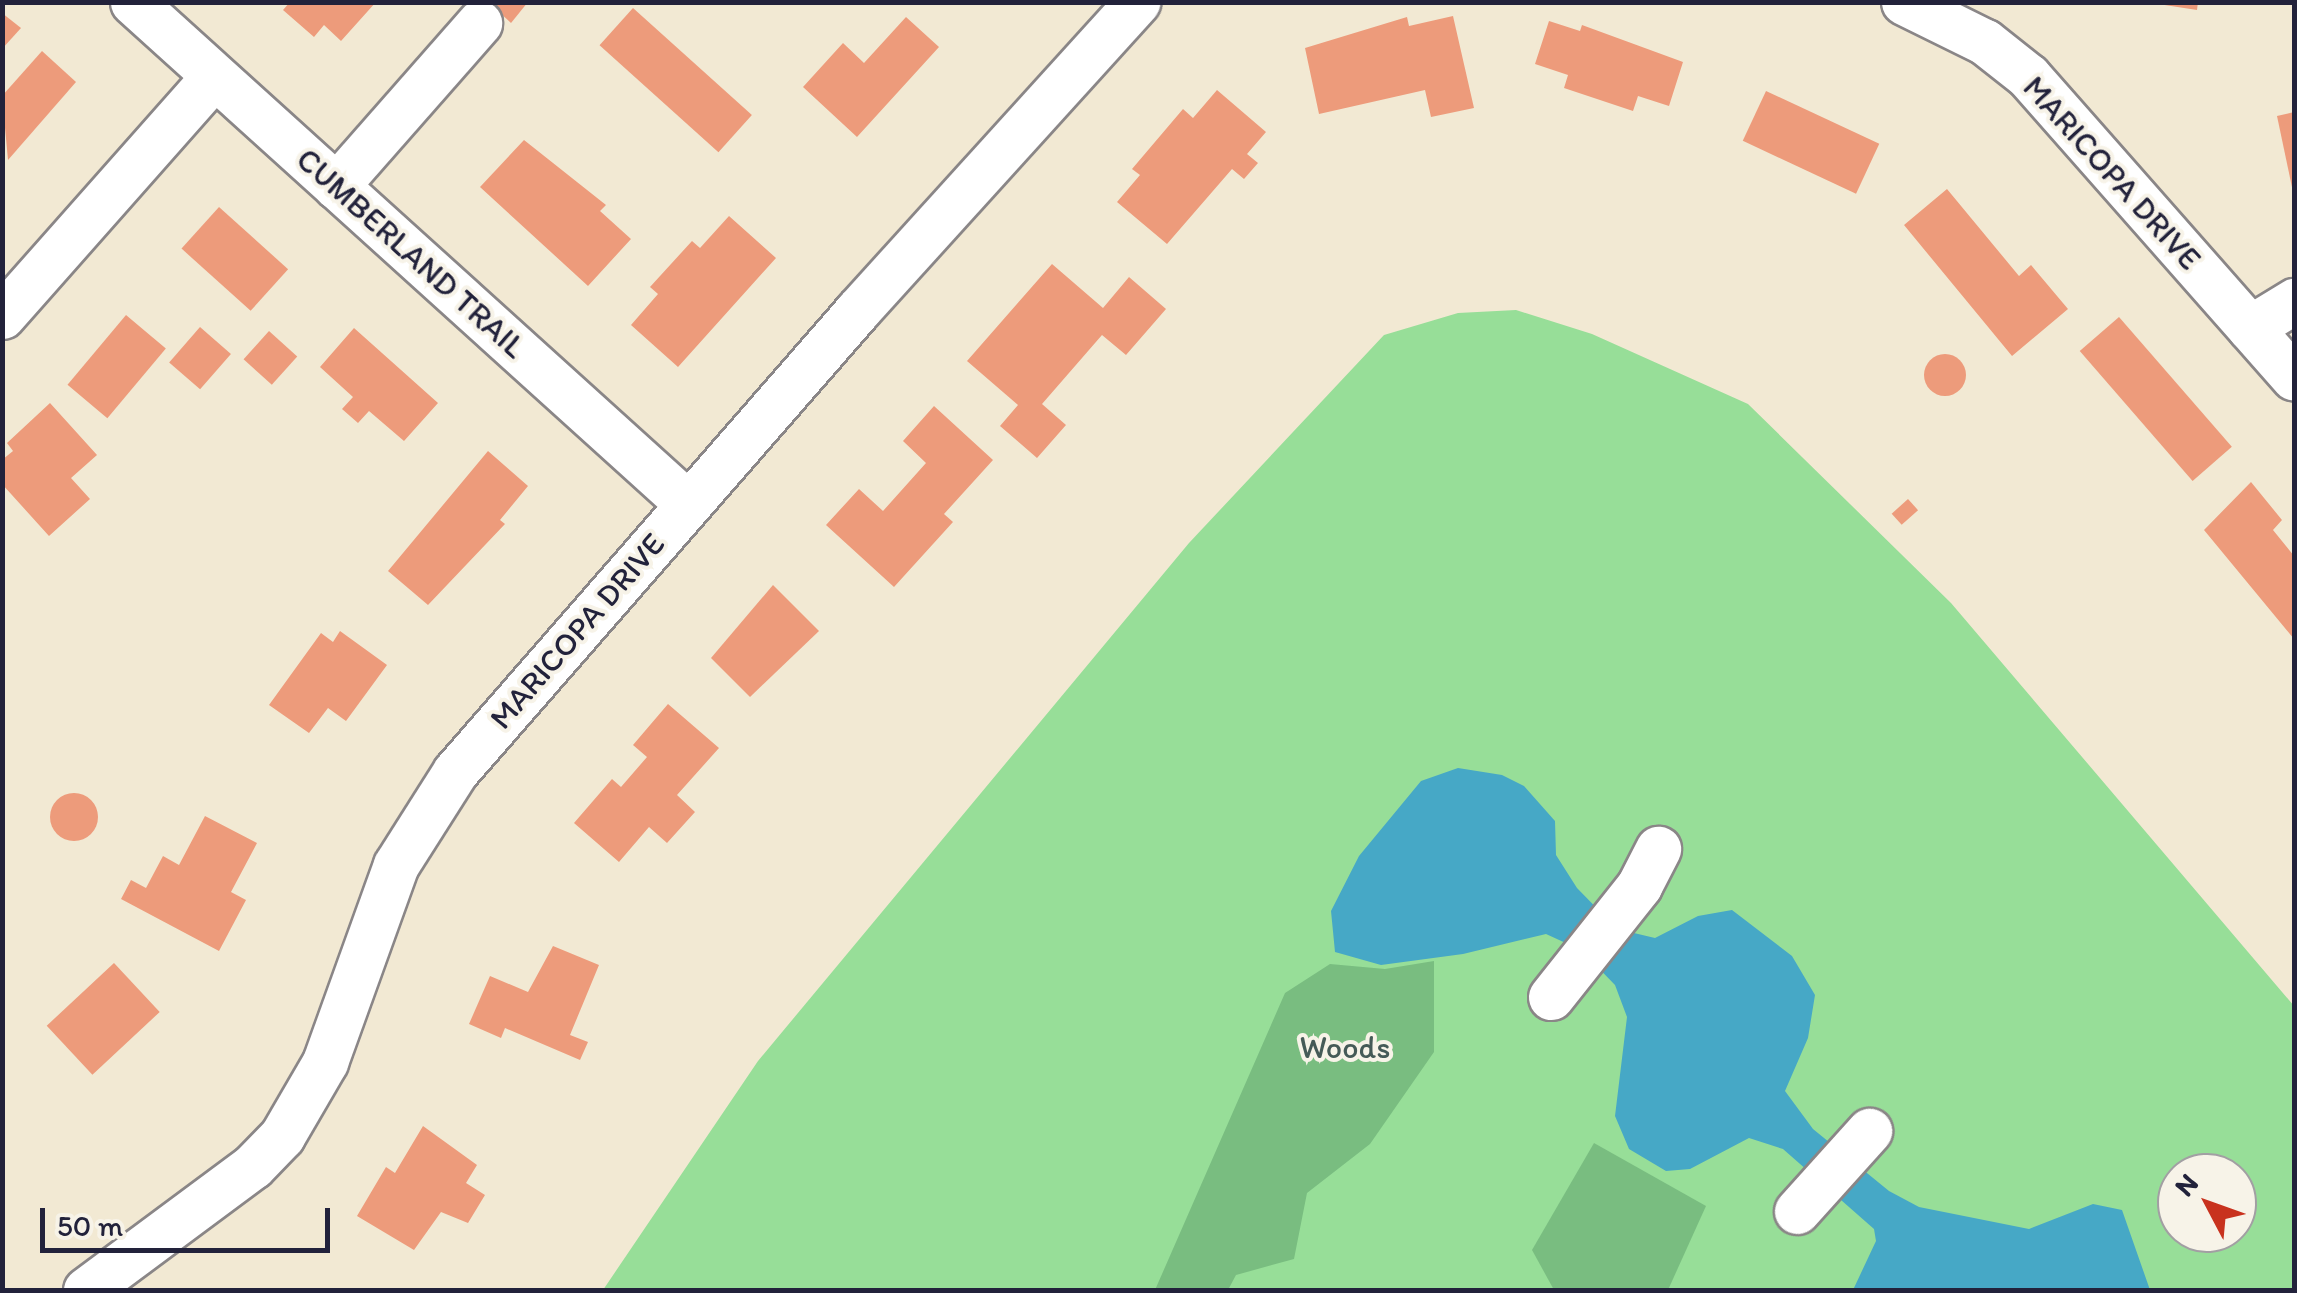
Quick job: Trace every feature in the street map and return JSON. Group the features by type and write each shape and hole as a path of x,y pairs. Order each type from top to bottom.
{"street":[{"name":"CUMBERLAND TRAIL","path":"133,2 688,504"},
{"name":"MARICOPA DRIVE","path":"1904,2 1985,42 2028,76 2294,378"},
{"name":"MARICOPA DRIVE","path":"86,1290 253,1166 282,1136 325,1062 413,832 455,772 688,504 1137,3"},
{"path":"336,186 480,23"},
{"path":"2,316 214,76"},
{"path":"2250,328 2294,300"},
{"path":"1552,998 1639,886 1658,850"},
{"path":"1798,1210 1869,1131"}],"green space":[{"path":"1516,310 1592,334 1748,404 1951,603 2294,1006 2294,1290 603,1290 758,1061 1189,543 1384,335 1458,313"},
{"name":"Woods","path":"1434,961 1434,1052 1370,1144 1307,1193 1294,1259 1236,1275 1228,1290 1155,1290 1285,993 1330,964 1385,969"},
{"path":"1594,1143 1706,1206 1668,1290 1554,1290 1532,1250"}],"water":[{"path":"1458,768 1502,775 1524,786 1555,821 1556,855 1577,888 1617,929 1655,938 1698,916 1732,910 1792,956 1815,995 1808,1038 1785,1091 1813,1129 1889,1191 1919,1207 2029,1229 2093,1204 2122,1210 2150,1290 1853,1290 1876,1241 1874,1229 1783,1149 1749,1138 1690,1169 1666,1171 1629,1149 1615,1116 1627,1017 1615,985 1581,950 1546,934 1463,954 1381,965 1335,952 1331,911 1359,856 1421,781"}],"building":[{"path":"290,2 376,2 341,41 324,25 314,37 283,10"},
{"path":"488,2 528,2 511,23"},
{"path":"2145,2 2198,2 2197,10"},
{"path":"633,8 752,115 718,152 600,45"},
{"path":"2,13 21,28 2,49"},
{"path":"1453,16 1474,108 1431,117 1425,90 1319,114 1305,48 1407,17 1409,26"},
{"path":"906,17 939,47 857,137 803,87 843,43 864,63"},
{"path":"1549,21 1580,31 1582,25 1683,62 1669,106 1638,96 1633,111 1564,88 1568,75 1535,64"},
{"path":"42,51 76,82 8,160 2,96"},
{"path":"1217,90 1266,132 1247,154 1258,163 1244,179 1232,169 1167,244 1117,202 1140,175 1132,169 1183,109 1193,118"},
{"path":"1766,91 1879,144 1856,194 1743,141"},
{"path":"2294,112 2294,191 2293,192 2277,116"},
{"path":"524,140 606,205 600,211 631,239 588,286 480,187"},
{"path":"1947,189 2019,276 2031,265 2068,309 2012,356 1904,225"},
{"path":"219,207 288,269 251,311 182,249"},
{"path":"729,216 776,258 678,367 631,325 658,294 650,287 692,241 700,248"},
{"path":"1052,264 1103,308 1129,277 1166,309 1126,355 1102,335 1042,404 1066,425 1037,458 1000,426 1018,405 967,361"},
{"path":"126,315 166,348 107,418 68,385"},
{"path":"2119,317 2232,447 2193,481 2080,351"},
{"path":"200,327 231,354 200,389 169,362"},
{"path":"354,328 438,403 404,441 369,411 358,423 342,409 353,397 320,367"},
{"path":"269,331 297,356 272,385 244,359"},
{"path":"1945,354 1960,360 1966,375 1960,390 1945,396 1930,390 1924,375 1930,360"},
{"path":"50,403 97,455 71,478 90,499 49,536 2,484 2,460 13,451 7,443"},
{"path":"934,406 993,460 944,514 953,522 894,587 826,525 859,489 883,511 926,463 903,441"},
{"path":"488,451 528,486 500,520 505,524 428,605 388,571"},
{"path":"2251,482 2282,520 2273,530 2294,556 2294,639 2204,530"},
{"path":"1908,499 1918,510 1902,525 1892,514"},
{"path":"773,585 819,631 750,697 711,658"},
{"path":"340,631 387,665 346,721 328,708 309,733 269,705 321,633 333,642"},
{"path":"668,704 719,748 677,795 695,812 667,843 649,827 619,862 574,823 612,779 621,787 647,757 633,745"},
{"path":"74,793 91,800 98,817 91,834 74,841 57,834 50,817 57,800"},
{"path":"205,816 257,843 231,892 246,900 219,951 121,899 131,880 146,888 163,856 179,865"},
{"path":"553,946 599,965 570,1035 588,1042 580,1060 505,1028 501,1038 469,1024 490,976 528,992"},
{"path":"114,963 160,1012 92,1075 47,1026"},
{"path":"423,1126 477,1165 466,1183 485,1195 468,1223 441,1212 414,1250 357,1216 386,1167 395,1173"}]}
